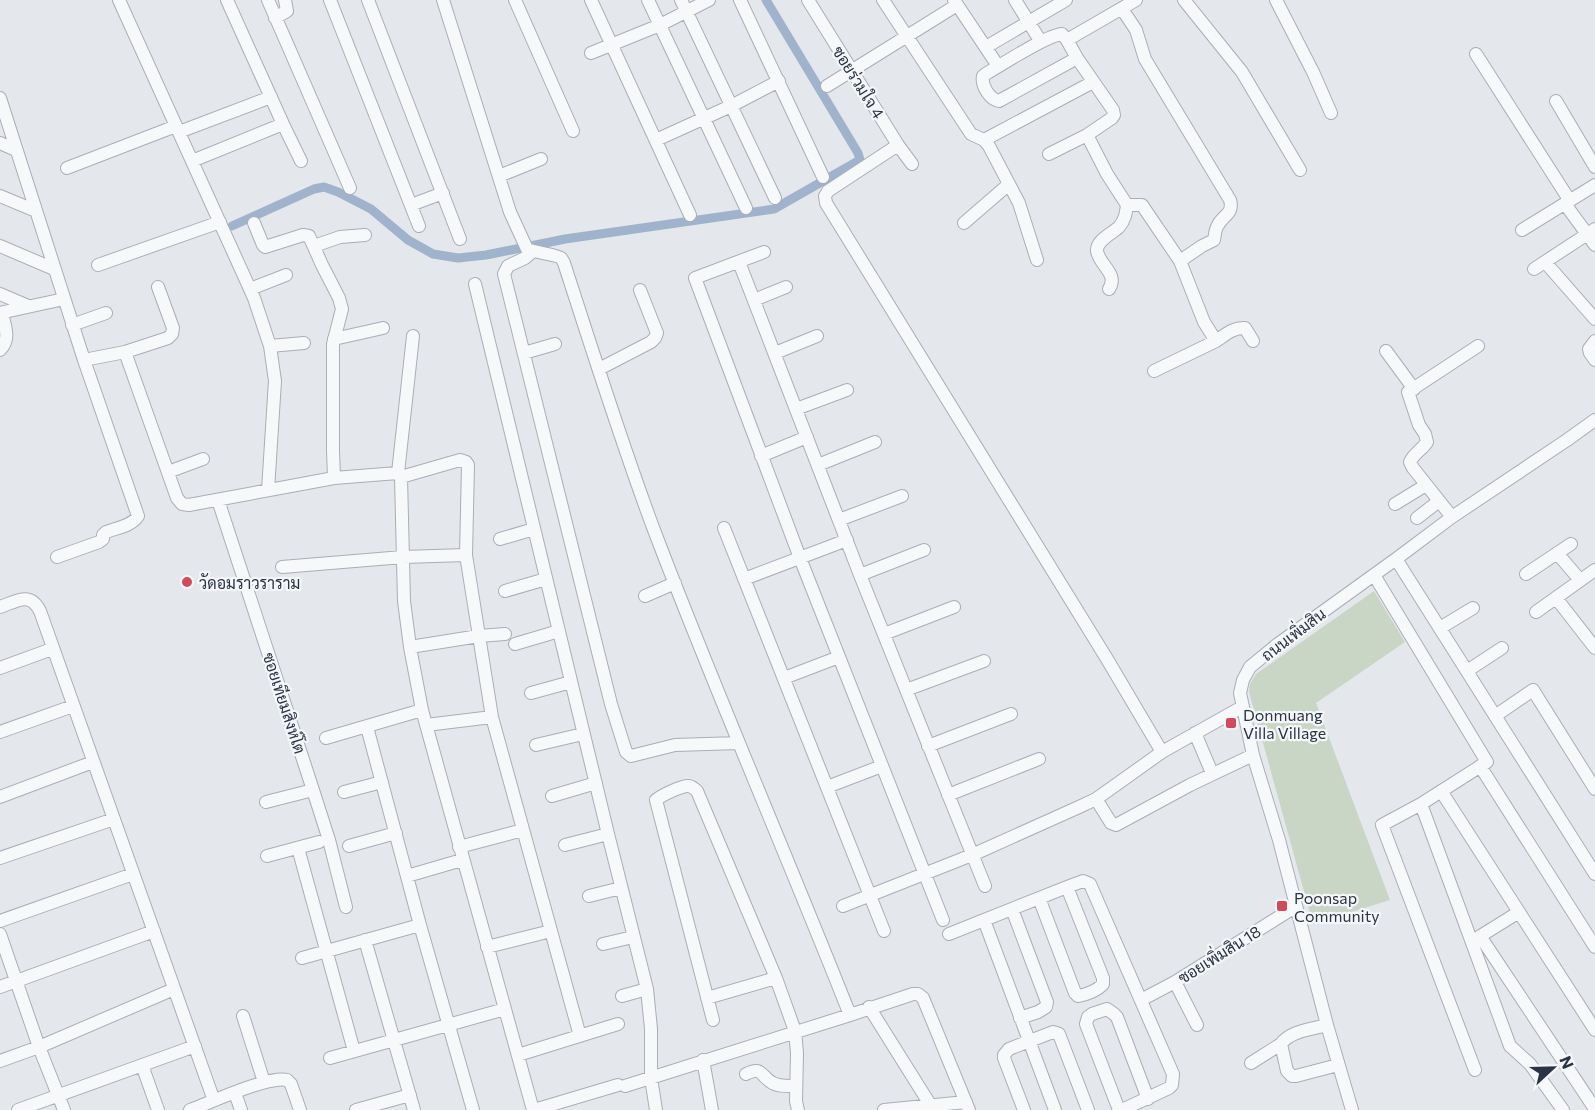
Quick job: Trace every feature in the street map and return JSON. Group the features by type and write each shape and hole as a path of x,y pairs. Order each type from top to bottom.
{"street":[{"path":"119,0 250,290 270,346 275,381 268,490"},
{"path":"227,0 301,161"},
{"path":"268,0 350,188"},
{"path":"275,18 287,12 285,0"},
{"path":"330,0 419,226"},
{"path":"368,0 460,239"},
{"path":"443,0 510,212 527,248 525,258 508,266 504,274 611,704 626,752 631,756 675,745 739,743"},
{"path":"515,0 573,131"},
{"path":"591,0 690,215"},
{"path":"648,0 746,208"},
{"path":"591,53 660,25 684,6 709,0"},
{"path":"740,0 823,177"},
{"name":"ซอยร่วมใจ 4","path":"808,0 912,164"},
{"path":"883,0 971,134 977,138 984,140 1093,82"},
{"path":"1015,0 1041,42"},
{"path":"986,47 1066,0"},
{"path":"1067,40 1136,0"},
{"path":"1184,0 1242,72 1299,170"},
{"path":"1276,0 1331,113"},
{"path":"827,86 956,2 998,66"},
{"path":"684,6 775,198"},
{"path":"1122,9 1136,30 1145,59 1232,206 1230,212 1216,227 1214,240 1180,261"},
{"path":"1049,154 1087,135 1114,115 1062,34 1041,42 998,66 982,79 991,98 996,101 1001,100 1077,58"},
{"path":"1476,54 1568,203 1592,236 1540,265 1595,319"},
{"path":"656,140 731,106 778,81"},
{"path":"67,168 271,97"},
{"path":"0,98 72,325 138,516 137,520 106,532 99,542 57,557"},
{"path":"1556,101 1595,167"},
{"path":"192,161 283,124"},
{"path":"1087,135 1107,174 1127,205 1126,216 1119,227 1101,241 1097,250 1112,279 1109,289"},
{"path":"984,140 1019,203 1037,260"},
{"path":"0,143 16,150"},
{"path":"898,145 828,191 825,196 826,203 1162,752"},
{"path":"499,176 541,159"},
{"path":"964,223 1009,184"},
{"path":"1522,230 1595,185"},
{"path":"411,205 442,193"},
{"path":"0,196 36,211"},
{"path":"1127,205 1142,205 1180,261 1204,322 1216,340"},
{"path":"98,265 220,222"},
{"path":"254,223 265,247 309,236 339,298 342,309 334,339 334,478"},
{"path":"314,246 340,237 365,234"},
{"path":"0,246 54,269"},
{"path":"527,248 561,258 651,522 850,1015"},
{"path":"764,252 695,278 800,558 943,920"},
{"path":"739,262 985,886"},
{"path":"250,290 286,275"},
{"path":"475,284 647,989 651,1029 651,1078 656,1110"},
{"path":"84,360 125,352 168,338 172,334 172,328 158,287"},
{"path":"754,300 786,287"},
{"path":"598,369 655,338 657,333 640,290"},
{"path":"0,294 28,306"},
{"path":"0,351 7,342 1,313 64,300"},
{"path":"72,325 106,313"},
{"path":"334,339 383,328"},
{"path":"1154,371 1235,329 1245,328 1253,341"},
{"path":"413,336 399,475 404,601 410,647 426,725 534,1110 651,1078 869,1007 918,994 923,998 968,1106 884,1110"},
{"path":"775,353 817,336"},
{"path":"1595,341 1589,349 1595,360"},
{"path":"270,346 304,343"},
{"path":"524,353 555,344"},
{"path":"1452,517 1410,462 1427,442 1408,392 1478,346"},
{"path":"1386,351 1414,389"},
{"path":"125,352 177,498 182,504 189,505 334,478 399,475 460,460 466,462 468,470 466,555 492,717 580,1036"},
{"path":"796,410 847,390"},
{"name":"ถนนเพิ่มสิน","path":"1352,1110 1295,907 1279,840 1253,755 1240,693 1243,680 1250,667 1278,644 1452,517 1595,420"},
{"path":"761,456 807,437"},
{"path":"818,465 875,442"},
{"path":"168,472 203,459"},
{"path":"1395,504 1426,485"},
{"path":"839,520 902,496"},
{"name":"ซอยเทียมสิงห์โต","path":"218,500 314,790 346,907"},
{"path":"1417,518 1440,501"},
{"path":"724,528 884,931"},
{"path":"500,539 534,530"},
{"path":"744,579 847,540"},
{"path":"1526,574 1571,544"},
{"path":"861,575 924,550"},
{"path":"1557,553 1580,580"},
{"path":"282,567 403,557 466,555"},
{"path":"1396,559 1595,874"},
{"path":"1536,612 1595,570"},
{"path":"1374,575 1487,762 1382,825 1475,1071"},
{"path":"505,591 546,579"},
{"path":"645,596 675,583"},
{"path":"1556,598 1595,648"},
{"path":"0,607 21,599 30,599 36,603 212,1095"},
{"path":"884,633 954,607"},
{"path":"1440,628 1473,608"},
{"path":"515,644 559,631"},
{"path":"410,647 505,634"},
{"path":"0,668 52,648"},
{"path":"1467,671 1502,648"},
{"path":"784,678 839,657"},
{"path":"906,690 984,661"},
{"path":"531,693 571,682"},
{"path":"1495,716 1533,690 1595,789"},
{"path":"0,732 73,706"},
{"path":"843,906 972,855 1096,799 1162,752 1242,706"},
{"path":"326,738 422,710"},
{"path":"928,746 1011,714"},
{"path":"426,725 492,717"},
{"path":"367,727 473,1110"},
{"path":"1195,733 1212,773"},
{"path":"536,745 584,734"},
{"path":"1096,799 1111,823 1116,825 1212,773 1253,755"},
{"path":"948,795 1039,759"},
{"path":"0,797 93,762"},
{"path":"827,787 882,766"},
{"path":"1480,766 1595,947"},
{"path":"345,792 382,782"},
{"path":"552,796 596,783"},
{"path":"713,1020 656,800 687,786 697,791 776,978 795,1031 798,1110"},
{"path":"266,802 314,790"},
{"path":"1441,791 1595,1030"},
{"path":"1420,804 1476,939 1510,1046 1530,1064 1563,1110"},
{"path":"0,858 114,819"},
{"path":"407,876 523,830"},
{"path":"349,846 396,833"},
{"path":"565,844 608,834"},
{"path":"267,856 319,842"},
{"path":"298,848 354,1051"},
{"path":"0,921 133,874"},
{"path":"949,934 1083,881 1090,884 1135,994 1173,1074 1169,1088 1148,1099 1120,1110 1086,1024 1088,1017 1092,1014 1107,1009 1117,1017 1148,1099"},
{"path":"1039,898 1075,993 1078,996 1081,995 1100,987 1103,984 1103,978 1067,887"},
{"path":"589,896 621,888"},
{"name":"ซอยเพิ่มสิน 18","path":"1135,994 1175,982 1295,907"},
{"path":"1012,909 1047,1002 1046,1007 1042,1010 1020,1018"},
{"path":"1476,939 1519,912"},
{"path":"984,920 1055,1110"},
{"path":"302,958 420,925"},
{"path":"0,987 154,931"},
{"path":"488,947 551,931"},
{"path":"0,934 39,1047 64,1110"},
{"path":"603,944 633,937"},
{"path":"1476,939 1595,1109"},
{"path":"365,940 414,1110"},
{"path":"707,999 776,978"},
{"path":"1175,982 1197,1025"},
{"path":"0,1061 39,1047 174,989"},
{"path":"622,996 647,989"},
{"path":"869,1007 931,1106"},
{"path":"330,1058 505,1009"},
{"path":"243,1016 264,1082"},
{"path":"518,1055 618,1023"},
{"path":"1251,1063 1290,1036 1327,1025"},
{"path":"1024,1110 1004,1058 1006,1052 1053,1032 1059,1034 1088,1110"},
{"path":"1281,1044 1287,1071 1292,1076 1338,1065"},
{"path":"18,1110 195,1046"},
{"path":"703,1060 712,1110"},
{"path":"142,1065 158,1110"},
{"path":"746,1074 757,1071 774,1084 796,1086"},
{"path":"190,1110 279,1078 288,1080 291,1084 300,1110"},
{"path":"235,1093 241,1110"},
{"path":"356,1110 410,1095"}],"green space":[{"path":"1374,591 1405,642 1316,703 1390,900 1313,924 1249,692 1250,684 1256,674"}],"waterway":[{"path":"232,226 314,189 324,187 371,209 408,240 433,254 458,258 486,255 565,239 774,209 860,160 858,153 766,0"}],"place":[{"name":"วัดอมราวราราม","path":"187,582"},
{"name":"Donmuang Villa Village","path":"1231,723"},
{"name":"Poonsap Community","path":"1282,906"}]}
